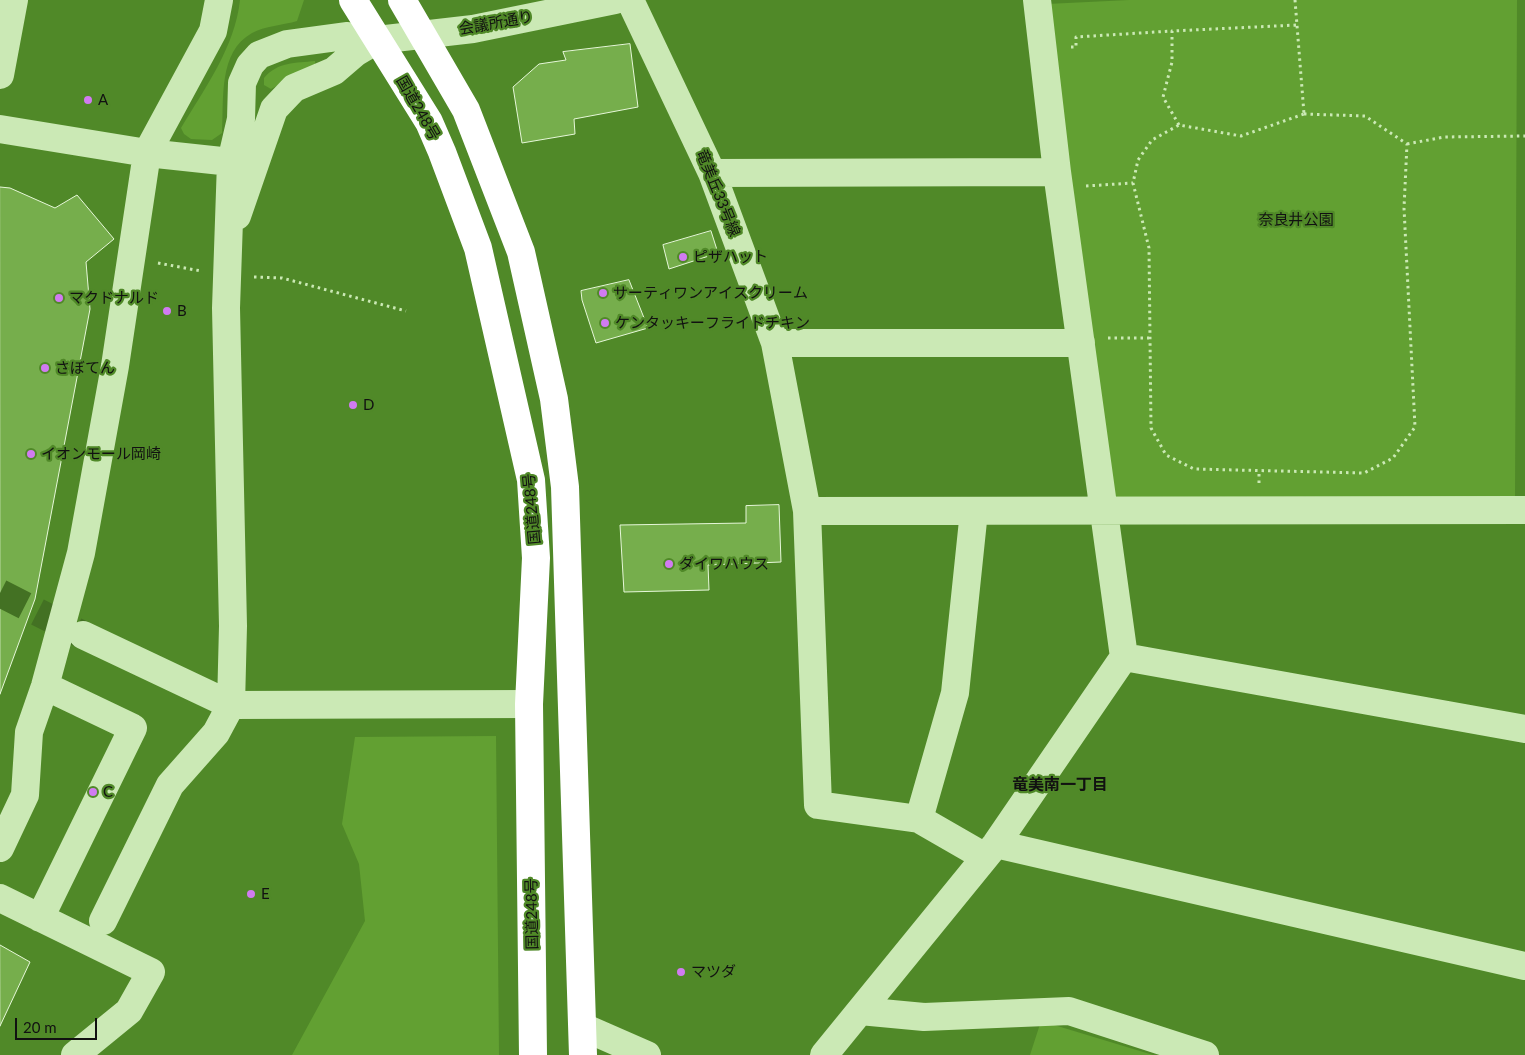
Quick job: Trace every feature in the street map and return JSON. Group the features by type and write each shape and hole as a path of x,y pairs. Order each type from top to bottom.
{"highway":[{"name":"国道248号","path":"353,0 430,122 478,248 531,480 536,558 529,704 533,1055"},
{"path":"402,0 466,110 521,252 554,399 565,487 583,1055"}],"street":[{"path":"0,75 14,0"},
{"path":"0,848 25,795 29,732 45,686 81,553 132,258 147,153 213,31 219,0"},
{"name":"会議所通り","path":"377,40 473,28 615,0"},
{"name":"竜美丘33号線","path":"630,0 712,174 775,343 807,511 818,805 919,819"},
{"path":"824,1055 991,851 1124,657 1058,180 1043,61 1038,0"},
{"path":"103,921 170,785 216,733 232,705 233,626 227,276 231,162 241,119 242,83 250,65 259,55 287,44 346,36 377,40"},
{"path":"228,244 274,109 294,88 334,71 355,53 377,40"},
{"path":"0,129 147,153 231,162"},
{"path":"712,174 1058,180"},
{"path":"775,343 1081,340"},
{"path":"807,511 1525,510"},
{"path":"974,511 955,693 919,819 991,851 1525,966"},
{"path":"83,635 232,705 529,704"},
{"path":"1124,657 1525,729"},
{"path":"40,918 134,728 45,686"},
{"path":"0,898 151,972 129,1011 75,1055"},
{"path":"860,1011 924,1017 1069,1010 1205,1055"},
{"path":"583,1027 648,1055"}],"path":[{"path":"1295,0 1304,114"},
{"path":"1043,61 1067,60 1069,47 1076,47 1076,37 1296,25"},
{"path":"1172,31 1172,62 1163,97 1179,125"},
{"path":"1406,144 1404,208 1415,427 1393,458 1364,473 1194,469 1166,455 1151,428 1149,248 1133,183 1138,160 1152,140 1179,125 1241,136 1304,114 1365,116 1406,144 1444,137 1525,136"},
{"path":"1058,180 1133,183"},
{"path":"132,258 227,276 282,278 406,311"},
{"path":"1081,340 1150,338"}],"green space":[{"path":"240,0 304,0 297,21 268,27 252,33 241,41 233,52 225,77 222,133 212,140 191,139 184,134 181,128 218,67 232,34"},
{"name":"奈良井公園","path":"1129,0 1517,0 1515,499 1111,501 1047,4"},
{"path":"315,61 315,65 271,89 264,85 264,78 281,66"},
{"path":"496,736 499,1055 292,1055 365,921 359,864 342,824 355,737"},
{"path":"1041,1021 1153,1055 1030,1055"}],"building":[{"path":"630,44 638,107 574,119 575,134 522,143 513,87 539,64 566,60 563,52"},
{"name":"イオンモール岡崎","path":"0,187 10,188 55,208 77,195 114,239 86,262 90,309 35,599 0,694"},
{"path":"711,231 718,253 669,269 663,245"},
{"path":"629,280 648,328 596,343 582,300 581,291"},
{"path":"779,505 781,562 708,565 709,590 624,592 620,525 746,523 746,506"},
{"path":"0,945 30,962 0,1026"}],"tunnel":[{"path":"0,593 83,635"}],"place":[{"name":"A","path":"88,100"},
{"name":"ピザハット","path":"683,257"},
{"name":"サーティワンアイスクリーム","path":"603,293"},
{"name":"マクドナルド","path":"59,298"},
{"name":"B","path":"167,311"},
{"name":"ケンタッキーフライドチキン","path":"605,323"},
{"name":"さぼてん","path":"45,368"},
{"name":"D","path":"353,405"},
{"name":"イオンモール岡崎","path":"31,454"},
{"name":"ダイワハウス","path":"669,564"},
{"name":"C","path":"93,792"},
{"name":"E","path":"251,894"},
{"name":"マツダ","path":"681,972"}],"district":[{"name":"竜美南一丁目","path":"1060,785"}]}
